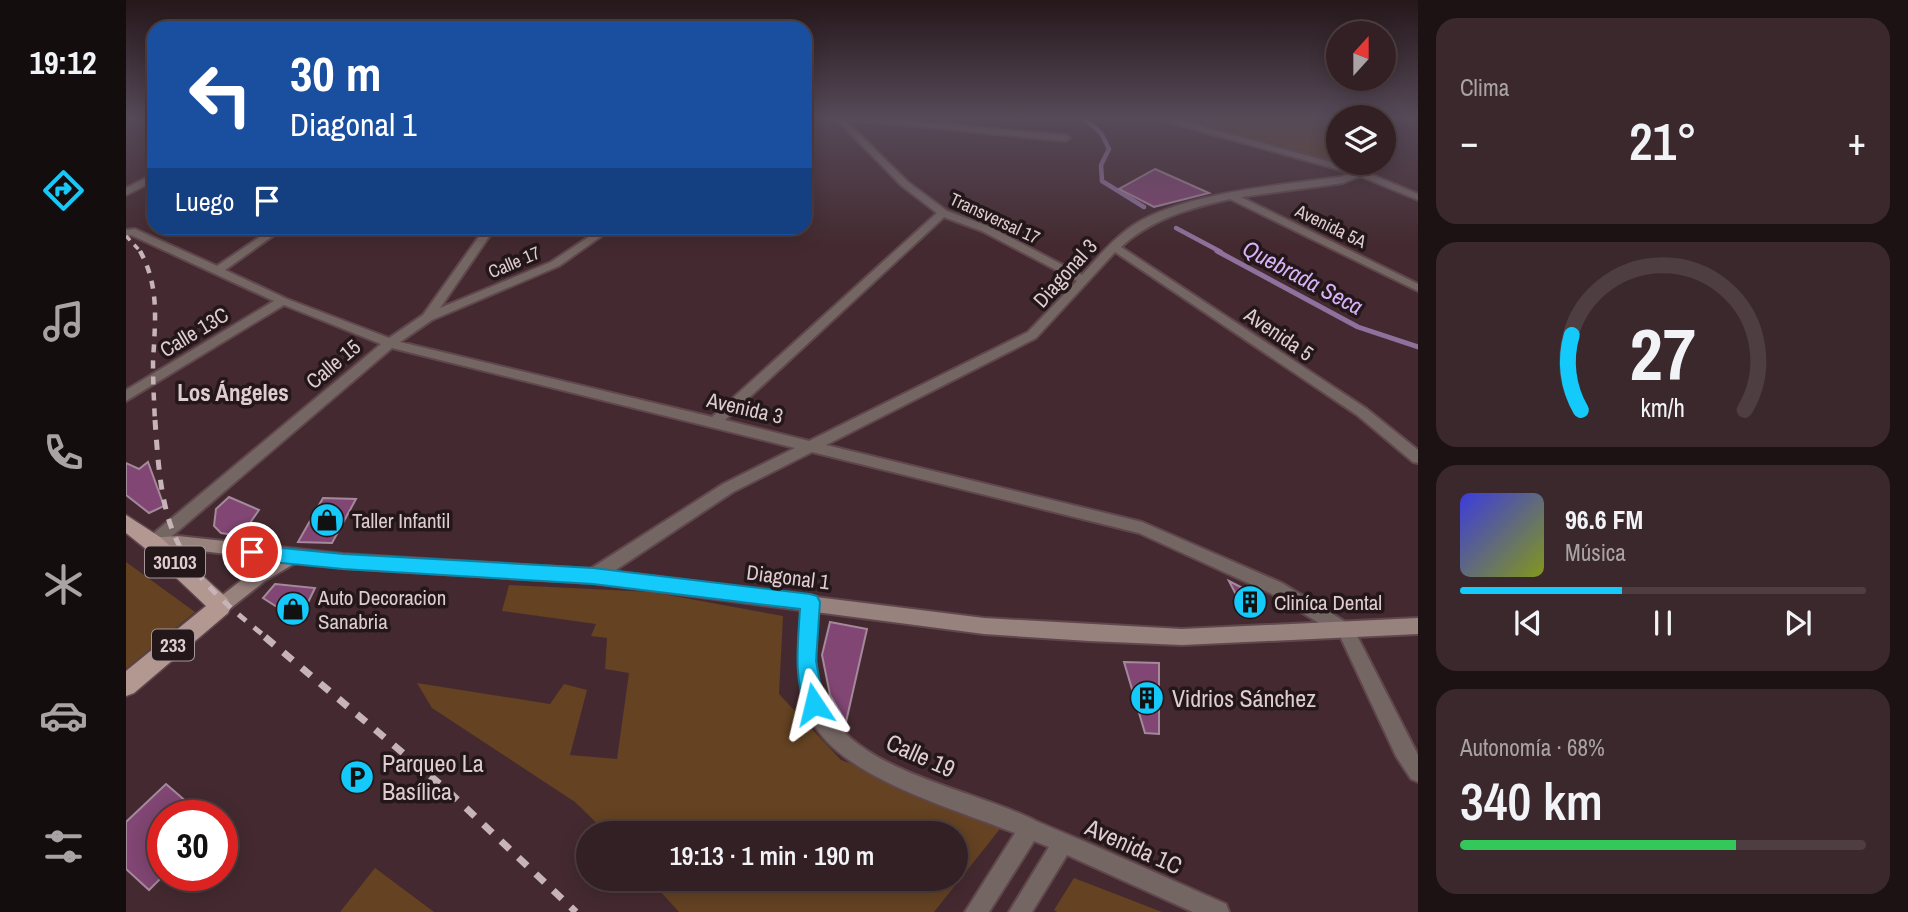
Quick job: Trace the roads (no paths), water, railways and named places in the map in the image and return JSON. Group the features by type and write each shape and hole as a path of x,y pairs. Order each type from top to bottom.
{"main road":[{"name":"30103","path":"126,523 153,542 221,606"},
{"name":"Diagonal 1","path":"153,542 178,542 292,557 593,576 984,626 1089,633 1182,637 1418,626"},
{"name":"233","path":"126,685 259,576 292,557"}],"street":[{"name":"Transversal 17","path":"882,161 905,184 943,213 986,229 1084,281"},
{"name":"Diagonal 3","path":"812,445 1032,335 1114,247 1142,224 1181,208 1230,195 1343,180 1350,175"},
{"path":"1375,175 1418,197"},
{"path":"126,192 147,181"},
{"name":"Avenida 5A","path":"1230,195 1418,288"},
{"path":"714,423 943,213"},
{"name":"Avenida 3","path":"129,232 282,301 390,343 1142,528 1276,588 1346,631"},
{"path":"218,271 269,235"},
{"name":"Calle 15","path":"153,542 390,343 427,318 485,235"},
{"name":"Calle 17","path":"427,318 555,264 598,235"},
{"name":"Avenida 5","path":"1114,247 1362,412 1418,458"},
{"path":"447,290 470,300"},
{"name":"Calle 13C","path":"126,396 282,301"},
{"path":"593,576 728,488 812,445"},
{"name":"Calle 19","path":"810,602 807,661 810,686 814,704 830,732 888,772 1030,828"},
{"path":"1346,631 1403,749 1418,772"},
{"path":"976,912 1030,828"},
{"name":"Avenida 1C","path":"1030,828 1218,912"},
{"path":"1020,912 1063,843"}],"waterway":[{"name":"Quebrada Seca","path":"1103,161 1102,181 1144,207"},
{"name":"Quebrada Seca","path":"1176,228 1221,252"},
{"name":"Quebrada Seca","path":"1217,251 1358,327 1418,347"}],"railway":[{"path":"126,236 141,252"},
{"path":"140,251 151,278 155,305 155,422"},
{"path":"155,420 164,499 178,543 195,571 206,583 267,638"},
{"path":"265,637 447,790 576,912"}],"place":[{"name":"Taller Infantil","path":"327,520"},
{"name":"Cliníca Dental","path":"1250,602"},
{"name":"Auto Decoracion Sanabria","path":"293,609"},
{"name":"Vidrios Sánchez","path":"1147,698"},
{"name":"Parqueo La Basílica","path":"357,777"}],"district":[{"name":"Los Ángeles","path":"233,392"}]}
